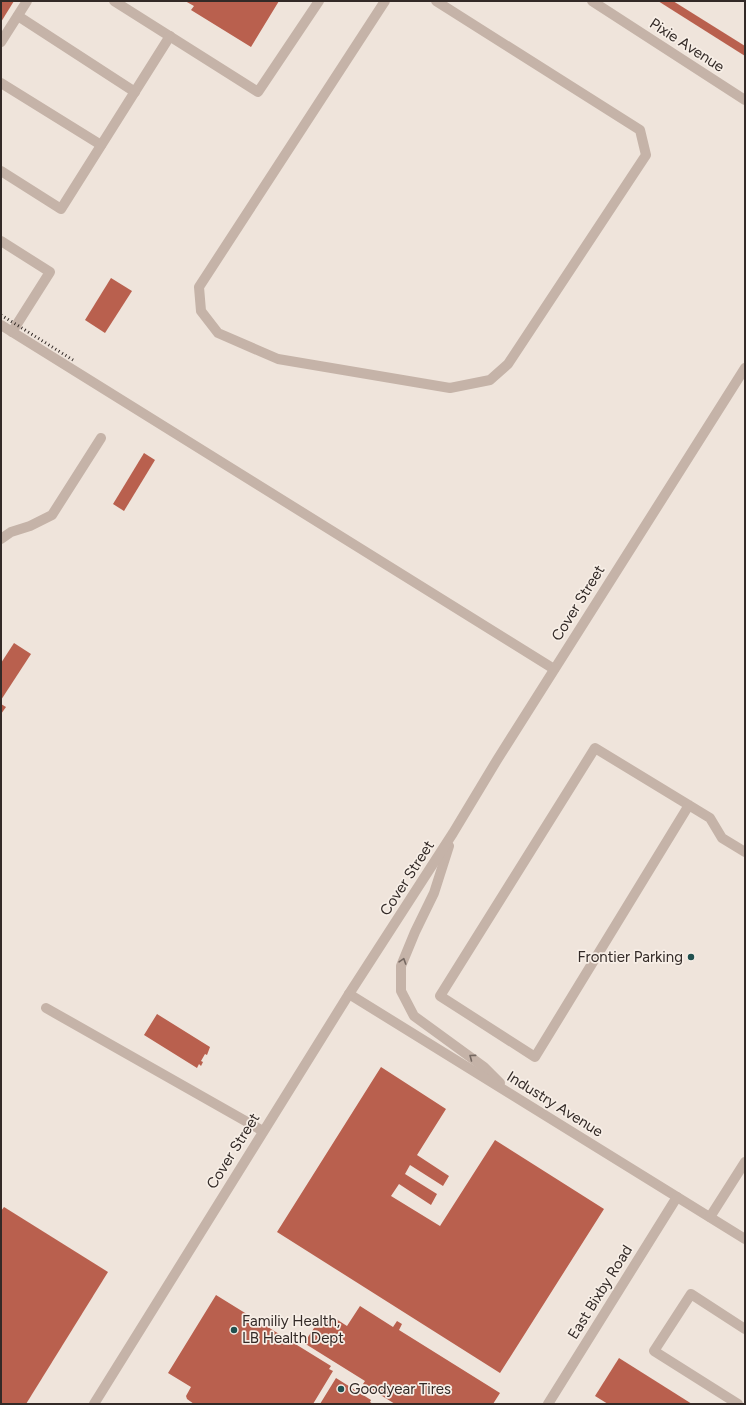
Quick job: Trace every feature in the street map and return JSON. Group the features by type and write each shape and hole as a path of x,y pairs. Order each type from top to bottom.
{"street":[{"path":"1,42 27,1"},
{"path":"114,1 258,92 319,1"},
{"path":"385,1 199,287 201,312 218,333 278,359 450,388 490,380 508,364 646,155 640,130 436,1"},
{"name":"Pixie Avenue","path":"592,1 745,100"},
{"path":"18,16 135,92"},
{"path":"1,171 61,209 170,36"},
{"path":"1,82 101,145"},
{"path":"1,241 50,272 12,332"},
{"path":"1,325 554,669"},
{"name":"Cover Street","path":"94,1404 349,994 453,833 554,669 745,368"},
{"path":"1,539 11,532 30,526 52,515 101,438"},
{"path":"689,805 535,1056 440,996 595,748 689,805 710,818 722,838 745,852"},
{"path":"453,833 434,893 414,932 401,966 400,991 414,1016 484,1067 510,1094"},
{"name":"Industry Avenue","path":"349,994 745,1239"},
{"path":"46,1008 263,1131"},
{"path":"710,1217 745,1162"},
{"name":"East Bixby Road","path":"548,1404 677,1196"},
{"path":"738,1404 654,1351 691,1294 745,1329"}],"building":[{"path":"1,1 14,1 1,22"},
{"path":"185,1 279,1 251,47 191,10 194,6"},
{"path":"658,1 673,1 745,46 745,56"},
{"path":"111,278 132,291 105,333 85,320"},
{"path":"144,453 155,460 124,511 113,504"},
{"path":"14,643 31,654 1,700 1,663"},
{"path":"1,704 6,707 1,714"},
{"path":"157,1014 210,1047 207,1055 205,1054 201,1061 203,1062 201,1066 199,1064 197,1068 144,1035"},
{"path":"381,1067 446,1109 417,1155 449,1176 443,1186 410,1165 405,1174 437,1194 431,1205 399,1184 391,1196 440,1226 495,1140 604,1209 500,1373 277,1232"},
{"path":"4,1207 108,1272 26,1404 1,1404 1,1211"},
{"name":"Familiy Health, LB Health Dept","path":"216,1295 331,1366 329,1369 333,1371 313,1404 194,1404 187,1399 186,1396 191,1387 168,1373"},
{"path":"360,1306 393,1327 397,1321 402,1324 399,1330 500,1393 493,1404 395,1404 363,1384 365,1381 304,1343 316,1325 321,1328 330,1315 347,1326"},
{"path":"619,1358 692,1404 608,1404 595,1396"},
{"name":"Goodyear Tires","path":"336,1378 371,1400 370,1402 373,1404 320,1404"}],"railway":[{"path":"1,315 73,360"}],"place":[{"name":"Frontier Parking","path":"691,957"},
{"name":"Familiy Health, LB Health Dept","path":"234,1330"},
{"name":"Goodyear Tires","path":"341,1389"}]}
